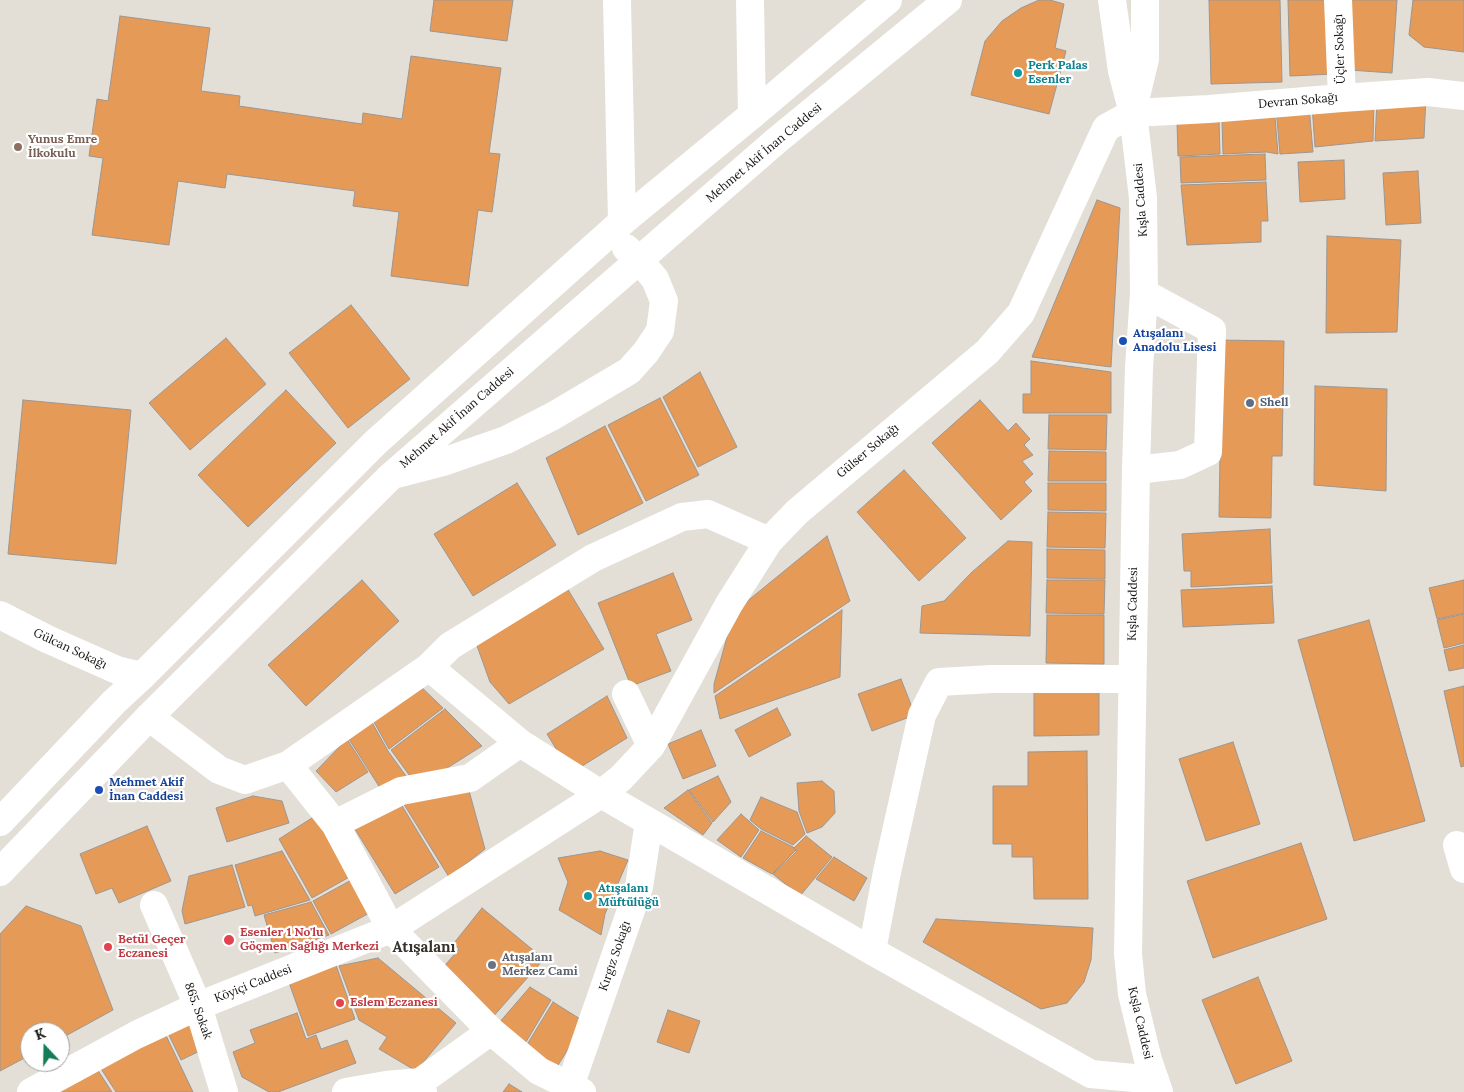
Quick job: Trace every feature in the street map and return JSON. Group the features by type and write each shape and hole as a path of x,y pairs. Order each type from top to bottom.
{"street":[{"path":"391,476 443,462 506,440 553,416 629,371 646,352 660,331 664,301 655,279 627,249 615,229 617,0"},
{"path":"750,0 752,115"},
{"path":"1,820 114,702 376,442 615,229 888,0"},
{"name":"Mehmet Akif İnan Caddesi","path":"0,872 149,717 391,476 776,141 948,0"},
{"name":"Kışla Caddesi","path":"1112,0 1122,71 1132,113 1143,198 1144,293 1139,368 1136,470 1128,954 1132,994 1148,1060 1158,1086"},
{"name":"Kışla Caddesi","path":"1132,113 1145,59 1144,0"},
{"name":"Üçler Sokağı","path":"1338,0 1342,98"},
{"name":"Devran Sokağı","path":"1132,113 1428,92 1464,96"},
{"name":"Gülser Sokağı","path":"601,794 621,778 651,746 729,604 769,541 796,512 987,352 1021,313 1106,128 1132,113"},
{"path":"1136,470 1180,465 1208,452 1212,330 1144,293"},
{"path":"149,717 219,770 245,780 288,765 429,666 450,646 593,558 682,516 708,514 769,541"},
{"name":"Gülcan Sokağı","path":"0,615 47,640 116,670 142,676"},
{"path":"429,666 520,743 601,794 872,951 1091,1074 1158,1086"},
{"path":"872,951 887,872 922,715 939,682 992,679 1132,679"},
{"path":"626,694 651,746"},
{"path":"335,824 401,791 470,778 520,743"},
{"path":"288,765 335,824 391,929 491,1031 539,1071 573,1090"},
{"name":"Köyiçi Caddesi","path":"31,1092 136,1035 198,1006 391,929 601,794"},
{"name":"Kırgız Sokağı","path":"573,1090 639,887 649,822"},
{"name":"865. Sokak","path":"154,905 198,1006 224,1092"},
{"path":"346,1092 386,1084 422,1087 491,1031"}],"building":[{"path":"434,0 513,0 507,41 430,31"},
{"name":"Perk Palas Esenler","path":"1039,0 1050,0 1064,4 1055,48 1066,51 1049,114 971,95 985,41 1002,21 1021,8"},
{"path":"1209,0 1280,0 1282,82 1211,84"},
{"path":"1288,0 1332,0 1334,74 1290,76"},
{"path":"1349,0 1397,0 1392,73 1349,70"},
{"path":"1413,0 1464,0 1464,52 1424,47 1409,35"},
{"path":"120,16 210,28 201,91 240,96 239,106 362,124 363,113 402,119 411,56 501,68 489,153 500,154 492,212 478,210 468,286 391,276 399,212 353,206 355,191 227,174 225,188 178,181 169,245 92,235 103,158 89,156 97,99 108,101"},
{"path":"1426,96 1424,138 1375,141 1377,101"},
{"path":"1374,101 1373,141 1315,147 1312,105"},
{"path":"1309,106 1313,152 1280,154 1276,108"},
{"path":"1275,117 1278,154 1267,152 1223,154 1222,120"},
{"path":"1219,120 1220,154 1178,156 1177,122"},
{"path":"1265,154 1266,180 1181,183 1180,157"},
{"path":"1344,160 1345,199 1300,202 1298,162"},
{"path":"1418,171 1421,223 1386,225 1383,173"},
{"path":"1266,182 1268,221 1261,221 1261,242 1187,245 1181,185"},
{"path":"1097,200 1120,208 1111,367 1032,357"},
{"path":"1327,236 1401,240 1397,332 1326,333"},
{"path":"351,305 410,379 348,428 289,353"},
{"path":"226,338 266,384 190,450 149,403"},
{"path":"1216,340 1284,341 1282,456 1272,456 1271,518 1219,517 1220,455"},
{"path":"1031,361 1111,372 1111,413 1023,413 1023,394 1031,394"},
{"path":"700,372 737,447 698,467 663,397"},
{"path":"1315,386 1387,389 1386,491 1314,485"},
{"path":"286,390 336,443 248,527 198,475"},
{"path":"660,398 699,475 646,501 608,425"},
{"path":"23,400 131,410 116,564 8,554"},
{"path":"980,400 1008,431 1016,423 1030,439 1024,445 1033,455 1022,461 1033,474 1024,482 1032,491 1001,520 932,443"},
{"path":"1049,415 1107,415 1106,450 1048,449"},
{"path":"605,426 643,503 578,535 546,458"},
{"path":"1049,451 1106,452 1106,481 1048,481"},
{"path":"904,470 966,538 919,581 857,512"},
{"path":"517,483 556,545 473,596 434,534"},
{"path":"1048,483 1106,483 1106,511 1048,510"},
{"path":"1048,512 1106,513 1105,548 1047,547"},
{"path":"1270,529 1272,583 1191,587 1191,571 1184,571 1182,534"},
{"path":"827,536 850,601 714,693 714,684 734,612"},
{"path":"1008,541 1032,542 1030,636 920,633 922,606 944,601 972,572"},
{"path":"1047,549 1105,550 1105,579 1047,578"},
{"path":"673,573 692,620 656,634 671,671 631,686 598,603"},
{"path":"362,580 399,621 306,706 268,665"},
{"path":"1047,580 1105,580 1104,614 1046,613"},
{"path":"1464,580 1464,613 1437,619 1429,588"},
{"path":"1272,586 1274,623 1183,627 1181,590"},
{"path":"567,588 604,649 509,704 490,682 476,643"},
{"path":"842,610 840,677 720,719 715,696"},
{"path":"1464,614 1464,643 1444,648 1437,620"},
{"path":"1047,615 1104,615 1104,664 1046,663"},
{"path":"1369,620 1425,821 1354,841 1298,640"},
{"path":"1464,645 1464,668 1449,671 1444,650"},
{"path":"413,679 443,708 389,749 369,713"},
{"path":"901,679 915,715 872,731 858,694"},
{"path":"1099,685 1099,735 1034,736 1034,686"},
{"path":"1464,686 1464,766 1461,767 1444,691"},
{"path":"607,696 627,738 571,773 547,734"},
{"path":"777,708 791,735 749,757 735,730"},
{"path":"445,709 482,746 444,770 412,779 391,750"},
{"path":"368,715 388,751 409,780 382,791 345,733"},
{"path":"701,730 716,766 683,779 668,744"},
{"path":"347,739 368,772 336,792 316,771"},
{"path":"1233,742 1260,824 1206,841 1179,759"},
{"path":"1087,751 1088,899 1034,899 1033,857 1012,857 1012,844 993,844 993,786 1028,786 1028,752"},
{"path":"718,776 731,802 713,822 689,790"},
{"path":"822,781 834,791 835,813 822,827 807,833 799,811 797,783"},
{"path":"468,787 485,849 449,877 400,798"},
{"path":"688,790 712,823 703,835 664,808"},
{"path":"253,796 282,801 289,823 227,842 216,808"},
{"path":"761,797 797,812 805,834 793,845 761,829 750,820"},
{"path":"398,799 439,867 395,894 353,826"},
{"path":"741,814 759,830 741,857 717,840"},
{"path":"315,816 353,875 312,898 279,839"},
{"path":"147,826 171,881 119,903 112,888 96,894 80,854"},
{"path":"761,831 796,850 772,874 743,858"},
{"path":"806,836 832,857 800,896 773,874 797,851 794,848"},
{"path":"1301,843 1327,919 1213,958 1187,881"},
{"path":"282,851 310,900 255,916 252,905 248,906 235,865"},
{"name":"Atışalanı Müftülüğü","path":"600,851 628,860 605,914 601,935 559,910 568,882 558,858"},
{"path":"834,857 867,878 854,901 816,879"},
{"path":"232,865 245,907 185,924 182,911 189,876"},
{"path":"355,878 373,911 331,934 313,901"},
{"path":"311,902 329,935 275,953 264,915"},
{"path":"26,906 81,926 113,1010 70,1034 70,1022 20,1022 20,1060 0,1071 0,934"},
{"name":"Atışalanı Merkez Cami","path":"482,908 544,959 491,1019 441,970 459,949 454,943"},
{"path":"936,919 1093,928 1091,960 1084,982 1067,1003 1041,1009 923,942"},
{"path":"378,958 456,1023 416,1071 379,1049 387,1037 359,1020 339,966"},
{"path":"336,965 355,1019 308,1036 287,977"},
{"path":"1258,977 1292,1061 1236,1084 1202,1000"},
{"path":"530,987 551,1000 526,1042 498,1024"},
{"path":"553,1002 585,1022 555,1070 523,1051"},
{"path":"668,1010 700,1021 689,1053 657,1042"},
{"path":"187,1013 204,1049 181,1060 164,1025"},
{"path":"297,1013 306,1039 316,1035 321,1049 347,1040 356,1063 278,1092 269,1092 242,1077 233,1052 255,1043 250,1030"},
{"path":"162,1027 193,1092 116,1092 98,1064"},
{"path":"95,1066 112,1092 54,1092"},
{"path":"509,1084 522,1092 503,1092"}],"place":[{"name":"Perk Palas Esenler","path":"1018,73"},
{"name":"Yunus Emre İlkokulu","path":"18,147"},
{"name":"Atışalanı Anadolu Lisesi","path":"1123,341"},
{"name":"Shell","path":"1250,403"},
{"name":"Mehmet Akif İnan Caddesi","path":"99,790"},
{"name":"Atışalanı Müftülüğü","path":"588,896"},
{"name":"Esenler 1 No'lu Göçmen Sağlığı Merkezi","path":"229,940"},
{"name":"Betül Geçer Eczanesi","path":"108,947"},
{"name":"Atışalanı Merkez Cami","path":"492,965"},
{"name":"Eslem Eczanesi","path":"340,1003"}],"district":[{"name":"Atışalanı","path":"424,948"}]}
